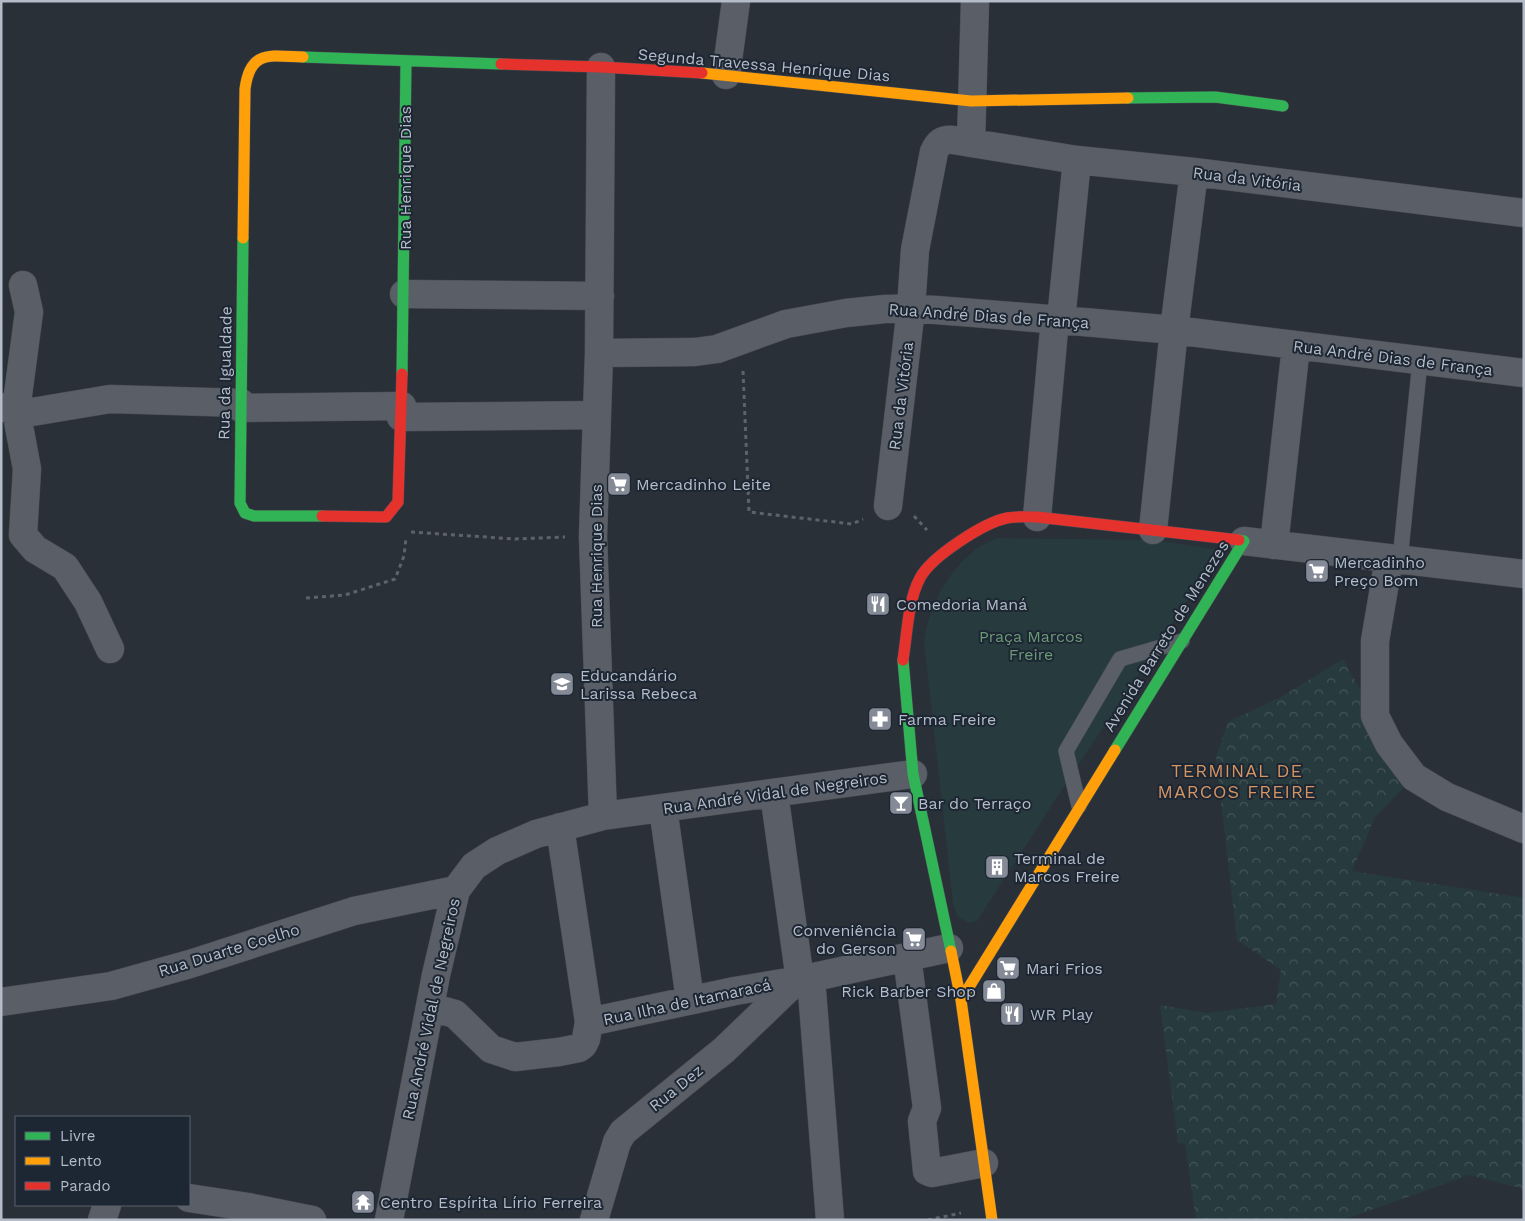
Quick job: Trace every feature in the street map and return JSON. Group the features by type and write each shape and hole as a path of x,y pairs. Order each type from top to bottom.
{"street":[{"path":"726,74 736,1"},
{"path":"971,143 975,1"},
{"name":"Segunda Travessa Henrique Dias","path":"248,71 250,65 257,59 273,56 600,67 726,74 971,101 1214,97 1283,106"},
{"name":"Rua Henrique Dias","path":"398,502 402,412 406,61"},
{"name":"Rua Henrique Dias","path":"600,67 600,296 593,537 603,816"},
{"name":"Rua da Igualdade","path":"248,71 245,99 239,500 241,509 246,514 254,516 375,518 386,517 398,502"},
{"name":"Rua da Vitória","path":"888,506 911,308 915,250 934,152 937,146 944,140 1077,160 1194,172 1524,213"},
{"path":"1037,517 1077,160"},
{"path":"1153,530 1174,330 1194,172"},
{"path":"23,285 29,312 9,409 27,469 23,536 34,549 65,568 88,602 110,649"},
{"path":"404,294 600,296"},
{"name":"Rua André Dias de França","path":"599,353 695,352 717,349 786,324 846,313 911,308 1174,330 1524,374"},
{"path":"1274,545 1296,346"},
{"path":"9,409 26,412 110,399 402,412 597,415"},
{"name":"Avenida Barreto de Menezes","path":"961,1000 1244,541 1037,517 1007,518 994,522 945,551 920,577 913,594 902,664 913,774 961,1000 992,1220"},
{"path":"1244,541 1394,559 1523,570"},
{"path":"1394,559 1375,641 1375,716 1389,744 1414,777 1447,798 1524,829"},
{"name":"Rua André Vidal de Negreiros","path":"389,1220 430,1007 456,890 474,866 497,851 536,834 603,816 913,774"},
{"path":"774,793 803,979 830,1220"},
{"path":"663,808 690,1000"},
{"path":"560,827 589,1022"},
{"name":"Rua Duarte Coelho","path":"1,1002 110,986 190,964 354,911 456,890"},
{"name":"Rua Ilha de Itamaracá","path":"430,1007 455,1014 491,1049 515,1057 559,1052 579,1048 583,1045 589,1022 735,990 803,979 949,948"},
{"path":"907,957 926,1108 922,1121 927,1171 932,1173 984,1163"},
{"name":"Rua Dez","path":"594,1220 617,1142 623,1132 724,1050 803,979"},
{"path":"190,1198 247,1213 312,1220"},
{"path":"102,1220 107,1206"}],"lane":[{"path":"1394,559 1420,361"},
{"path":"1079,806 1066,751 1120,659 1182,641"}],"path":[{"path":"742,339 743,404 749,512 852,524 888,506 914,516 945,551"},
{"path":"306,598 345,595 395,579 404,556 407,532 515,539 593,537"}],"green space":[{"name":"Praça Marcos Freire","path":"999,538 1153,540 1221,550 977,921 969,923 957,916 953,903 924,641 932,609 939,594 958,565 984,544"},
{"path":"1343,659 1375,716 1414,777 1375,817 1352,871 1524,898 1524,1189 1469,1175 1343,1220 1196,1220 1185,1144 1178,1143 1160,1005 1207,1013 1276,1004 1281,970 1237,940 1216,757 1228,722 1281,697"}],"traffic: fast":[{"path":"303,57 501,64"},
{"path":"402,374 406,61"},
{"path":"1128,98 1215,97 1283,106"},
{"path":"243,238 240,503 245,513 254,516 322,516"},
{"path":"1115,750 1244,541 1239,540"},
{"path":"903,660 913,774 951,951"}],"traffic: slow":[{"path":"243,238 245,89 248,76 257,61 264,58 272,56 303,57"},
{"path":"702,73 971,101 1128,98"},
{"path":"961,1000 1115,750"},
{"path":"951,951 961,1000 992,1220"}],"traffic: jam":[{"path":"501,64 702,73"},
{"path":"322,516 386,517 398,502 402,374"},
{"path":"903,660 910,607 920,578 935,560 946,551 997,521 1014,517 1037,517 1239,540"}],"place":[{"name":"Mercadinho Leite","path":"619,484"},
{"name":"Mercadinho Preço Bom","path":"1317,571"},
{"name":"Comedoria Maná","path":"878,604"},
{"name":"Educandário Larissa Rebeca","path":"562,684"},
{"name":"Farma Freire","path":"880,719"},
{"name":"Bar do Terraço","path":"901,803"},
{"name":"Terminal de Marcos Freire","path":"997,867"},
{"name":"Conveniência do Gerson","path":"914,939"},
{"name":"Mari Frios","path":"1008,968"},
{"name":"Rick Barber Shop","path":"994,991"},
{"name":"WR Play","path":"1012,1014"},
{"name":"Centro Espírita Lírio Ferreira","path":"363,1202"}],"district":[{"name":"TERMINAL DE MARCOS FREIRE","path":"1237,780"}]}
